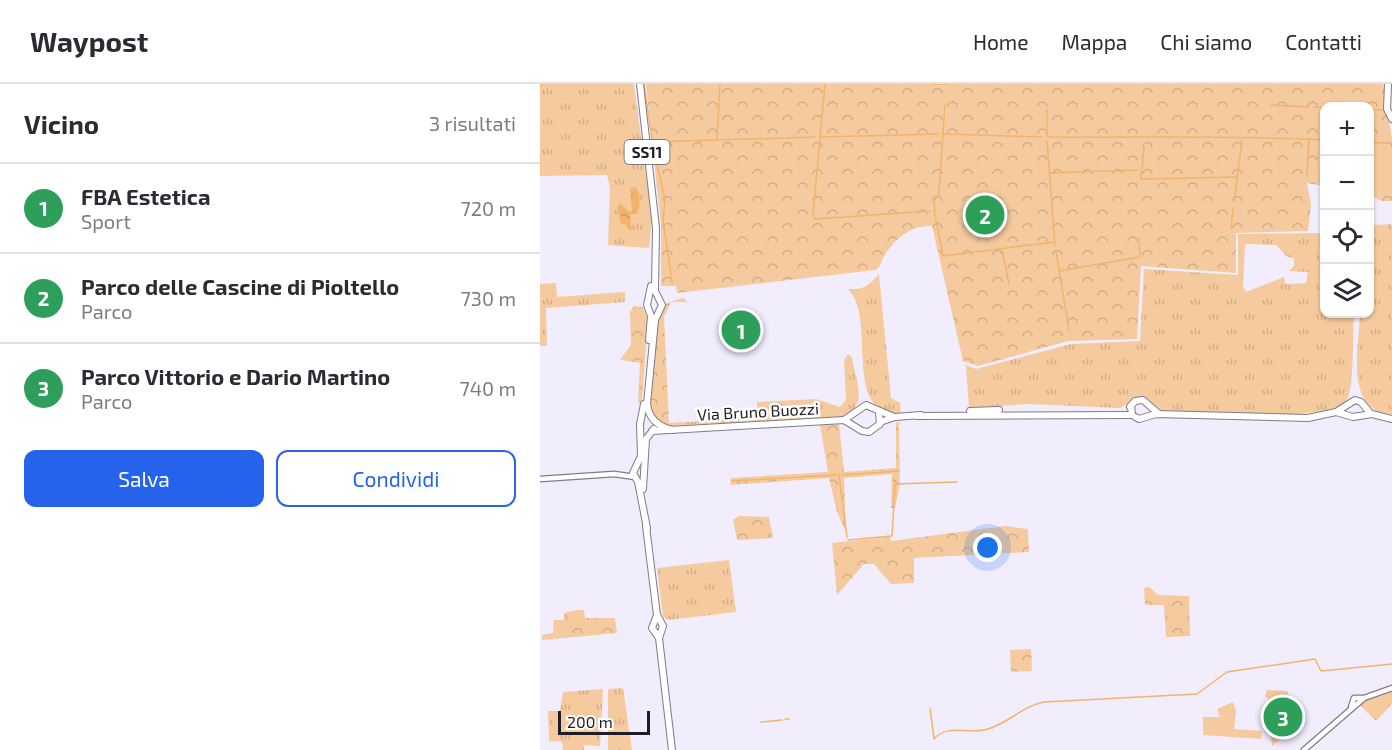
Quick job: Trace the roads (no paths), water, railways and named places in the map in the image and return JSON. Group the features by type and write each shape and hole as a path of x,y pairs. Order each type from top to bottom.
{"main road":[{"name":"SS11","path":"638,473 653,420 647,399 655,320 662,304 654,291 655,220 640,84"},
{"path":"1389,84 1392,90"},
{"path":"1389,84 1388,111 1391,118"},
{"name":"SS11","path":"655,220 649,301 651,318 638,473 657,619 652,627 659,634 672,750"},
{"path":"649,301 657,298"},
{"path":"649,310 654,312 660,310"},
{"path":"1117,415 1140,399 1162,415"},
{"path":"880,422 894,417 1055,414 1132,415 1138,418 1162,415 1310,418 1336,412 1357,400 1372,414"},
{"path":"879,412 880,422 877,428 869,432 861,430 856,425 855,414 858,408 866,405 894,417"},
{"path":"1347,405 1348,414"},
{"path":"1131,406 1132,415"},
{"path":"1146,416 1149,406"},
{"path":"1362,415 1364,407"},
{"path":"1336,412 1355,418 1372,414 1392,419"},
{"name":"Via Bruno Buozzi","path":"651,431 844,420 855,414"},
{"path":"643,419 653,420"},
{"name":"Via Bruno Buozzi","path":"653,420 673,430"},
{"name":"Via Bruno Buozzi","path":"844,420 856,425"},
{"path":"641,429 651,431"}],"street":[{"path":"540,479 638,473"},
{"path":"1304,750 1353,705 1360,704 1362,699 1392,688"}],"water":[{"path":"635,187 639,193 640,204 637,214 630,214 631,226 634,228 630,231 626,225 621,223 617,208 620,203 629,212 632,211 630,189"}],"waterway":[{"path":"540,87 543,84"},
{"path":"644,84 653,146 665,200 663,220 672,281"},
{"path":"717,140 720,84"},
{"path":"825,84 813,215 815,219 930,211"},
{"path":"932,84 949,84"},
{"path":"935,210 934,202 939,193 945,104"},
{"path":"1271,105 1309,107"},
{"path":"1314,107 1320,108"},
{"path":"1047,110 1047,136"},
{"path":"1374,110 1382,110"},
{"path":"820,137 938,134"},
{"path":"943,134 1042,137"},
{"path":"653,142 815,137"},
{"path":"1047,137 1320,140"},
{"path":"1307,176 1309,139"},
{"path":"1234,202 1242,140"},
{"path":"1047,141 1055,245"},
{"path":"1374,142 1383,143"},
{"path":"1142,169 1144,147"},
{"path":"1049,173 1138,170"},
{"path":"1141,170 1141,179 1237,177"},
{"path":"1231,229 1233,208"},
{"path":"934,210 943,256 1054,242"},
{"path":"1059,271 1140,257 1139,239"},
{"path":"1002,249 1009,284"},
{"path":"1056,251 1069,330"},
{"path":"842,475 899,471"},
{"path":"732,481 837,475"},
{"path":"839,475 847,537"},
{"path":"848,540 892,536 895,484 957,482"},
{"path":"934,739 952,730 988,729 1003,723 1029,707 1044,702 1197,694 1227,672 1315,659 1321,671 1392,664"},
{"path":"930,709 934,738"},
{"path":"761,722 782,720"}],"place":[{"name":"Parco delle Cascine di Pioltello","path":"985,215"},
{"name":"FBA Estetica","path":"741,330"},
{"name":"Parco Vittorio e Dario Martino","path":"1283,717"}]}
